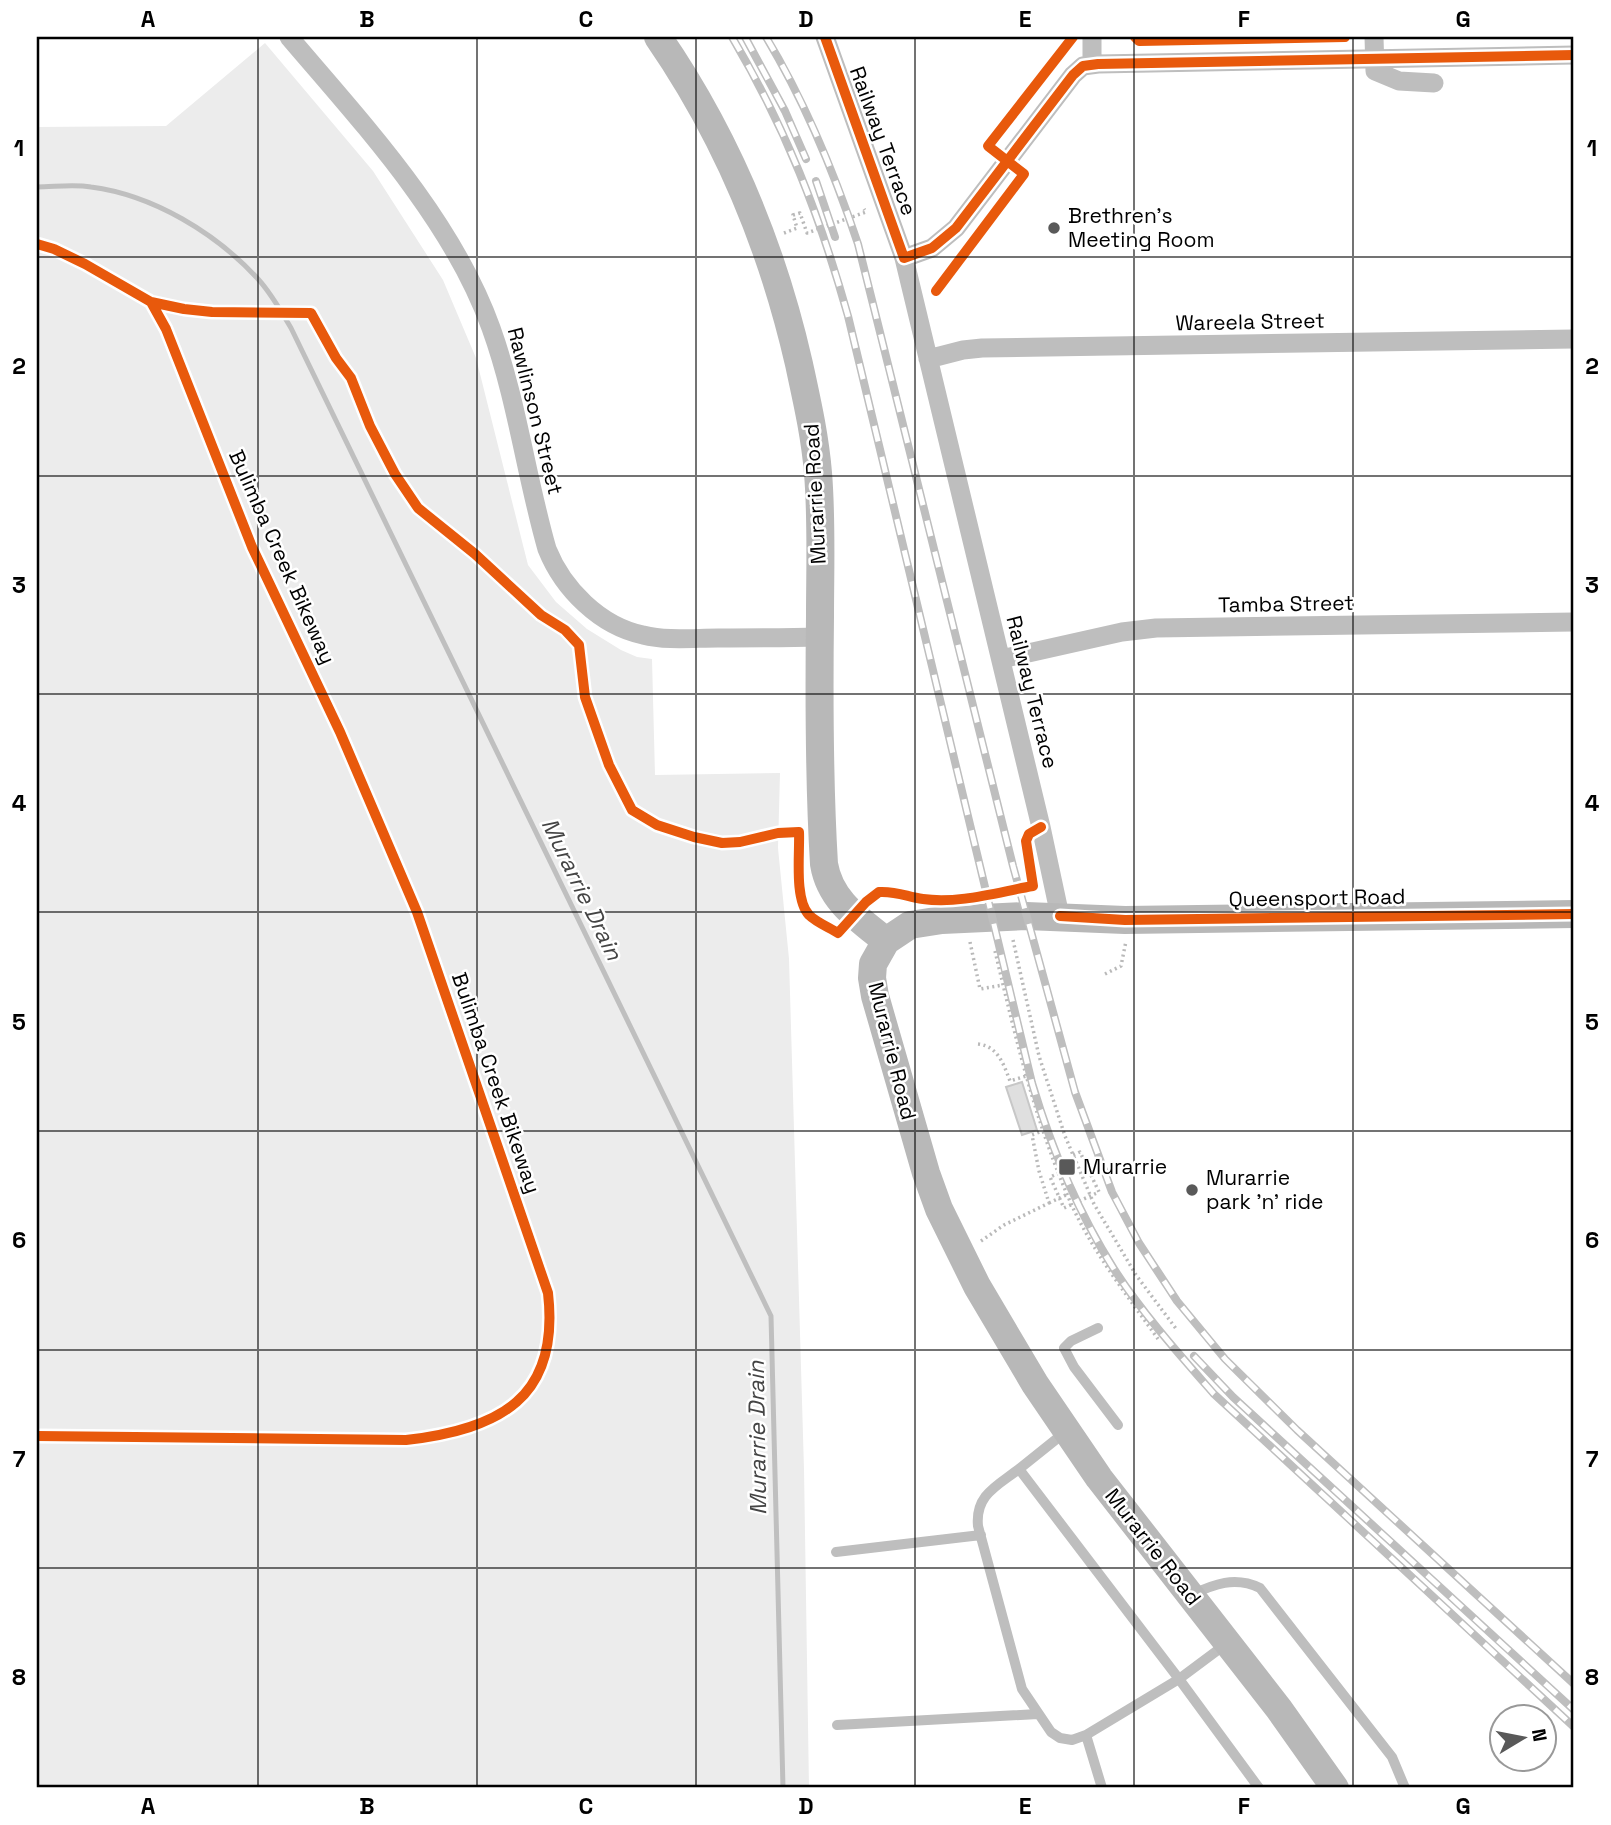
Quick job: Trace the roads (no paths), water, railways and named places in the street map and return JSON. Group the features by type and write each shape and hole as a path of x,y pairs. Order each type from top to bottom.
{"street":[{"name":"Rawlinson Street","path":"289,37 391,157 460,260 480,301 500,354 547,549 568,585 598,615 642,635 673,638 819,637"},
{"name":"Murarrie Road","path":"658,37 695,94 727,152 757,222 782,295 815,443 820,498 819,637 825,873 837,898 886,941 873,964 872,986 939,1209 976,1286 1031,1378 1067,1431 1100,1478 1279,1709 1335,1788"},
{"name":"Railway Terrace","path":"825,37 904,258 1060,916"},
{"path":"1091,37 1092,64"},
{"path":"1374,37 1375,71 1399,81 1434,83"},
{"path":"904,258 932,248 956,228 1073,75 1083,66 1574,55"},
{"name":"Wareela Street","path":"928,359 982,348 1574,339"},
{"name":"Tamba Street","path":"1001,659 1122,632 1156,628 1574,622"},
{"name":"Queensport Road","path":"886,941 903,928 925,922 992,916 1125,920 1574,914"}],"lane":[{"path":"1098,1328 1071,1341 1064,1348 1074,1367 1118,1425"},
{"path":"1067,1431 982,1499 977,1516 1022,1689 1051,1732 1060,1738 1072,1740 1086,1735 1179,1679 1227,1643"},
{"path":"1019,1469 1179,1679 1258,1788"},
{"path":"836,1552 981,1535"},
{"path":"1191,1596 1221,1582 1233,1581 1260,1588 1392,1757 1405,1788"},
{"path":"837,1725 1038,1714"},
{"path":"1086,1735 1102,1788"}],"waterway":[{"name":"Murarrie Drain","path":"37,187 91,187 114,191 160,207 223,246 258,279 276,302 771,1316 783,1788"}],"railway":[{"path":"732,37 785,139 813,207 837,278 1032,1083 1077,1202 1125,1286 1214,1394 1574,1727"},
{"path":"745,37 785,111 806,159"},
{"path":"766,37 818,138 858,244 1013,866 1075,1092 1112,1192 1139,1243 1177,1301 1225,1359 1297,1430 1574,1684"},
{"path":"816,181 835,237"},
{"path":"1194,1356 1233,1397 1574,1710"}],"place":[{"name":"Brethren's Meeting Room","path":"1054,228"},
{"name":"Murarrie","path":"1067,1167"},
{"name":"Murarrie park 'n' ride","path":"1192,1190"}]}
